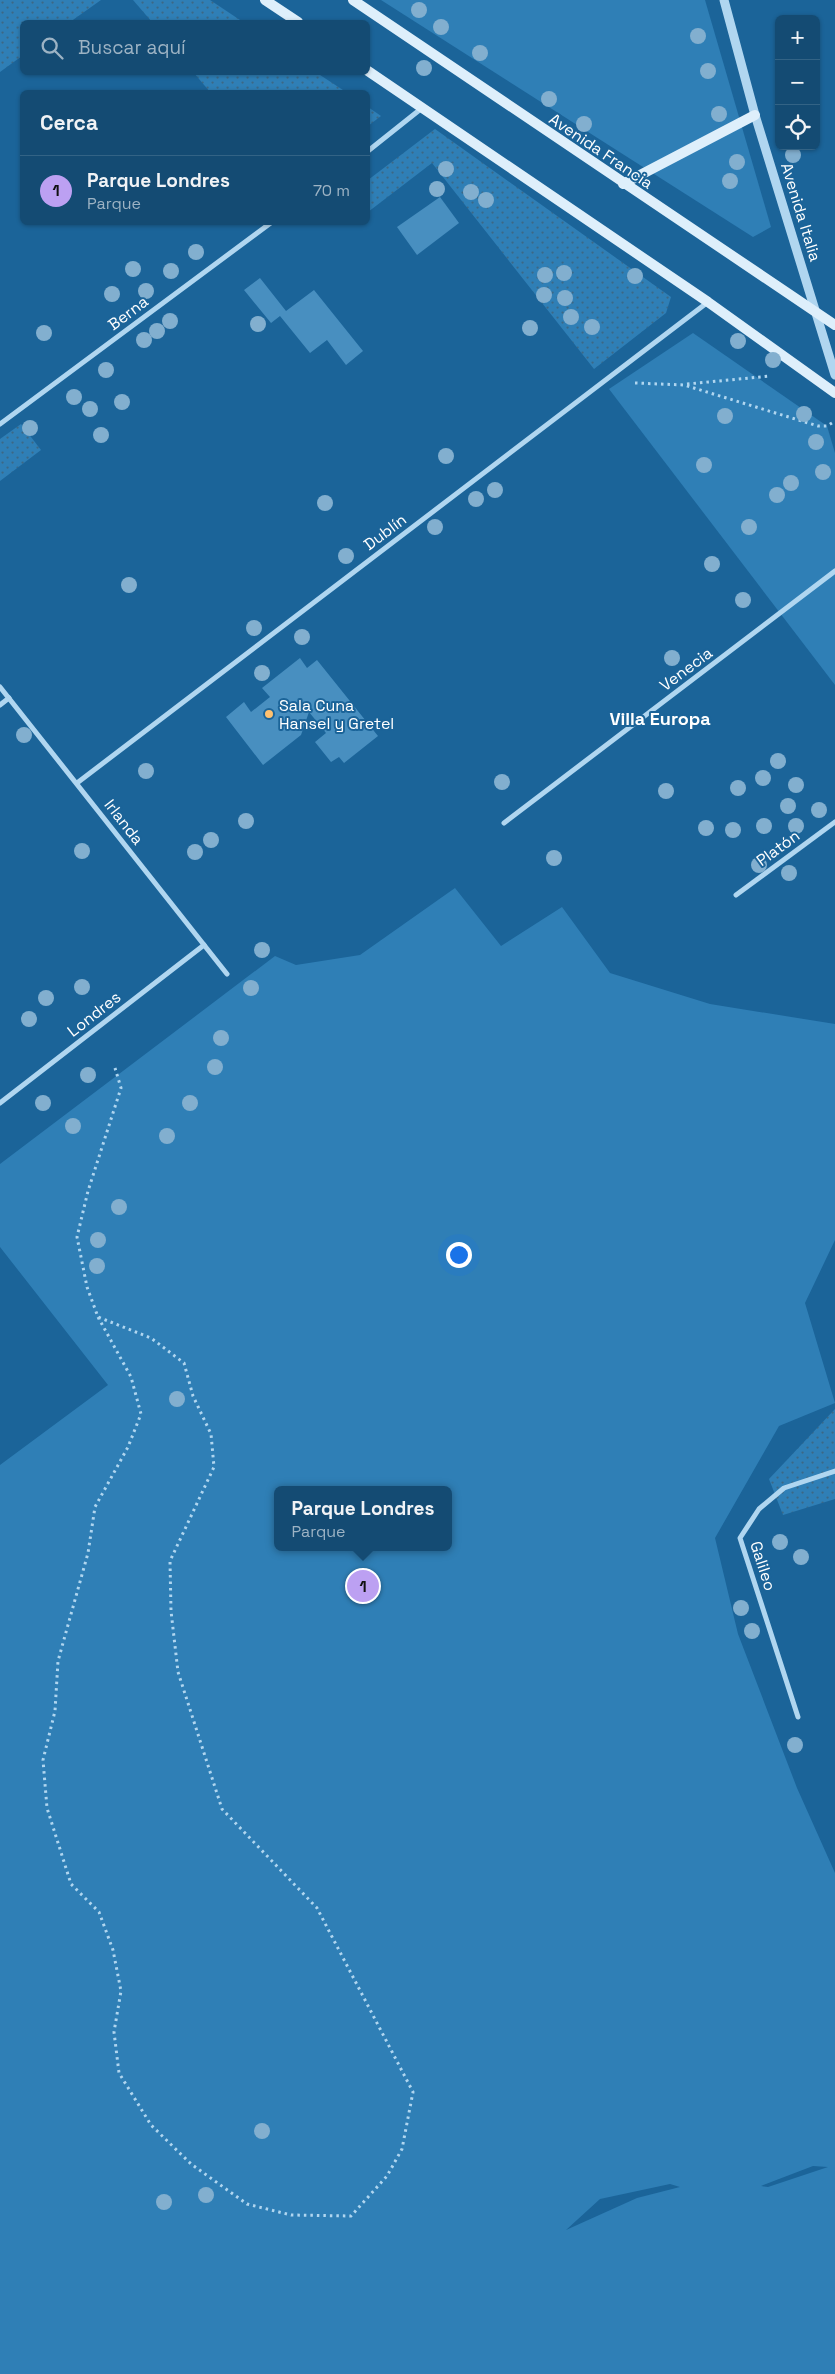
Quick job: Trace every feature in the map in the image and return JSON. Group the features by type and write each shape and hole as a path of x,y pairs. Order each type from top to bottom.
{"main road":[{"path":"265,0 295,20"},
{"name":"Avenida Francia","path":"353,0 623,184 835,325"},
{"path":"370,71 708,302 835,393"},
{"path":"623,184 755,115"}],"street":[{"name":"Avenida Italia","path":"724,0 755,115 818,314 835,375"},
{"path":"370,149 422,108"},
{"name":"Berna","path":"0,424 268,225"},
{"name":"Dublín","path":"77,783 708,302"},
{"name":"Venecia","path":"504,823 835,571"},
{"name":"Irlanda","path":"0,687 227,974"},
{"path":"0,705 9,698"},
{"name":"Platón","path":"736,895 835,822"},
{"name":"Londres","path":"0,1103 204,945"},
{"name":"Galileo","path":"798,1717 740,1538 759,1509 784,1488 835,1471"}],"path":[{"path":"602,382 684,385 770,376"},
{"path":"684,385 818,426 827,426 835,421"},
{"path":"98,1317 151,1338 184,1363 193,1396 211,1434 214,1467 170,1561 178,1672 222,1809 316,1908 413,2092 402,2148 387,2176 351,2216 291,2215 247,2204 191,2164 151,2125 119,2073 114,2032 121,1991 112,1950 99,1912 71,1884 48,1808 43,1760 54,1711 58,1661 88,1553 95,1507 128,1447 141,1414 132,1377 98,1317 88,1287 77,1237 88,1191 121,1088 115,1068"}],"shaded area":[{"path":"0,0 101,0 73,20 20,20 20,57 0,72"},
{"path":"133,0 210,0 240,20 150,20"},
{"path":"381,0 705,0 771,227 753,237"},
{"path":"196,75 320,75 343,90 208,90"},
{"path":"370,108 381,116 370,124"},
{"path":"435,129 671,297 666,313 594,369 432,163 370,210 370,178"},
{"path":"693,333 827,426 835,453 835,685 609,389"},
{"path":"21,424 41,450 0,481 0,439"},
{"path":"455,888 501,946 562,907 610,973 710,1004 835,1024 835,1240 805,1303 835,1403 779,1426 715,1538 738,1634 797,1788 835,1873 835,2374 0,2374 0,1465 108,1385 0,1247 0,1164 275,956 296,965 360,955","holes":["813,2166 828,2167 768,2187 761,2186","670,2184 680,2187 637,2198 566,2230 600,2199"]},
{"path":"835,1409 835,1499 783,1515 769,1479"}],"building":[{"path":"440,197 459,223 417,255 397,227"},
{"path":"260,278 286,311 314,290 363,351 346,365 327,340 310,353 280,316 271,323 244,290"},
{"name":"Sala Cuna Hansel y Gretel","path":"300,658 307,668 317,660 378,736 344,763 339,757 331,762 315,742 326,733 309,712 301,735 263,765 226,717 244,702 251,712 270,697 262,688"}],"place":[{"name":"Sala Cuna Hansel y Gretel","path":"269,714"},
{"name":"Parque Londres","path":"363,1586"}],"district":[{"name":"Villa Europa","path":"660,718"}]}
